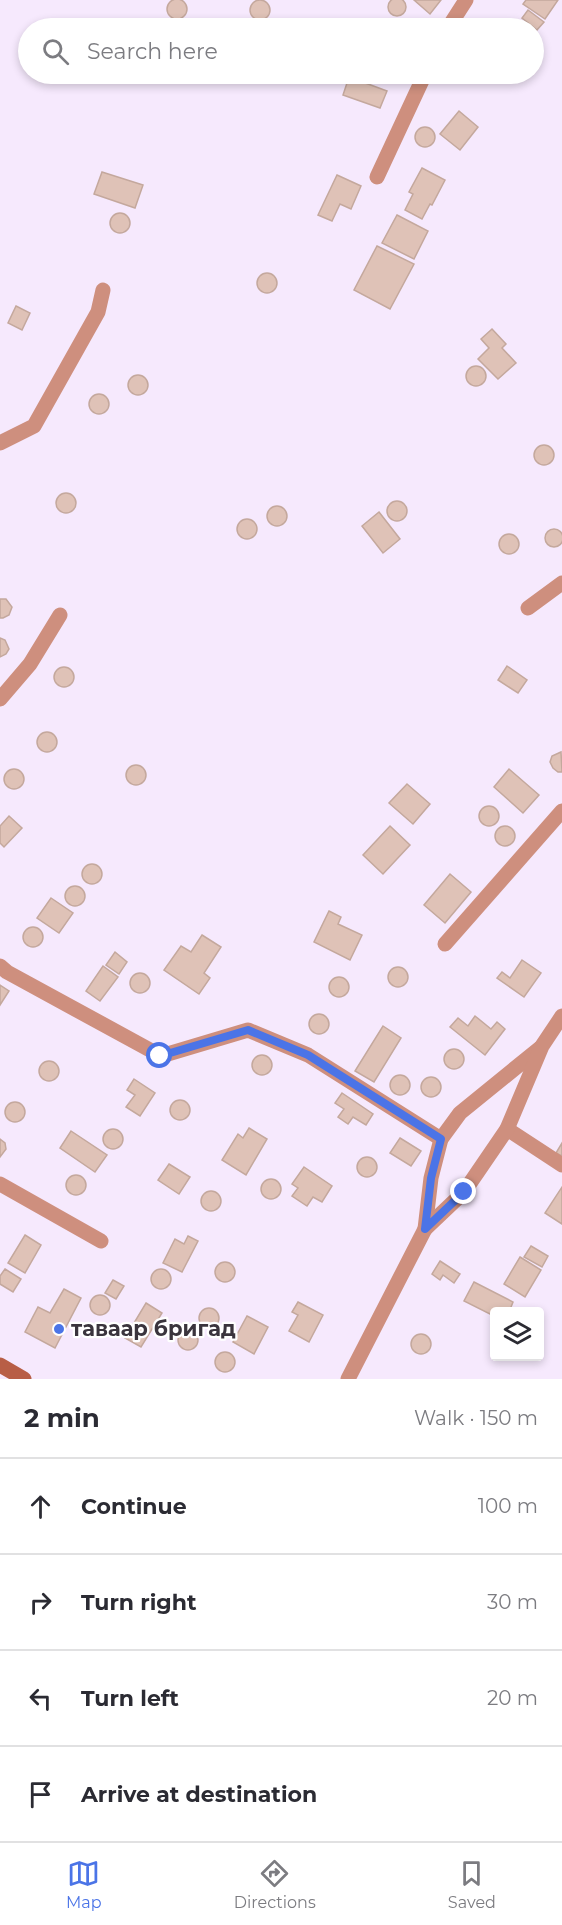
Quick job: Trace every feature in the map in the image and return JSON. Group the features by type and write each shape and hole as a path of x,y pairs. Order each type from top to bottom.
{"main road":[{"path":"0,1365 24,1379"}],"street":[{"path":"454,18 466,0"},
{"path":"377,177 421,84"},
{"path":"0,443 34,426 98,312 104,290"},
{"path":"528,608 562,583"},
{"path":"0,699 30,664 60,615"},
{"path":"446,944 562,812"},
{"path":"0,966 160,1056 248,1030 308,1055 441,1139"},
{"path":"348,1379 425,1229 464,1192 507,1129 542,1046 562,1016"},
{"path":"425,1229 431,1178 441,1139 460,1113 542,1046"},
{"path":"507,1129 562,1165"},
{"path":"0,1184 101,1241"}],"building":[{"path":"394,-1 400,-1 405,4 403,13 397,16 391,13 388,7"},
{"path":"173,0 181,0 186,5 186,13 181,18 173,18 168,13 168,5"},
{"path":"414,0 441,0 430,14"},
{"path":"526,0 558,0 545,19 523,4"},
{"path":"256,1 264,1 269,6 269,14 266,18 254,18 251,14 251,6"},
{"path":"528,10 539,18 522,18"},
{"path":"347,84 368,84 387,91 380,108 343,95"},
{"path":"459,111 478,127 460,150 440,134"},
{"path":"425,127 432,130 435,137 432,144 425,147 418,144 415,137 418,130"},
{"path":"422,168 445,180 422,219 405,210 413,194 409,192"},
{"path":"102,172 143,185 135,208 94,194"},
{"path":"337,175 361,186 351,209 340,204 332,221 318,215"},
{"path":"120,213 127,216 130,223 127,230 120,233 113,230 110,223 113,216"},
{"path":"397,215 428,231 414,259 382,243"},
{"path":"377,246 414,264 390,309 354,290"},
{"path":"267,273 274,276 277,283 274,290 267,293 260,290 257,283 260,276"},
{"path":"16,306 30,313 22,330 8,323"},
{"path":"492,329 506,344 502,348 516,363 498,379 478,359 489,348 481,339"},
{"path":"476,366 483,369 486,376 483,383 476,386 469,383 466,376 469,369"},
{"path":"138,375 145,378 148,385 145,392 138,395 131,392 128,385 131,378"},
{"path":"99,394 106,397 109,404 106,411 99,414 92,411 89,404 92,397"},
{"path":"544,445 551,448 554,455 551,462 544,465 537,462 534,455 537,448"},
{"path":"66,493 73,496 76,503 73,510 66,513 59,510 56,503 59,496"},
{"path":"397,501 404,504 407,511 404,518 397,521 390,518 387,511 390,504"},
{"path":"277,506 284,509 287,516 284,523 277,526 270,523 267,516 270,509"},
{"path":"379,512 400,539 383,553 362,526"},
{"path":"247,519 254,522 257,529 254,536 247,539 240,536 237,529 240,522"},
{"path":"550,529 558,529 563,534 561,545 550,547 545,542 545,534"},
{"path":"509,534 516,537 519,544 516,551 509,554 502,551 499,544 502,537"},
{"path":"0,599 6,599 12,607 9,615 3,618 0,618"},
{"path":"0,638 5,640 9,649 0,657"},
{"path":"507,666 527,680 518,693 498,680"},
{"path":"64,667 71,670 74,677 71,684 64,687 57,684 54,677 57,670"},
{"path":"47,732 54,735 57,742 54,749 47,752 40,749 37,742 40,735"},
{"path":"561,752 562,772 558,772 550,762 552,756"},
{"path":"136,765 143,768 146,775 143,782 136,785 129,782 126,775 129,768"},
{"path":"14,769 21,772 24,779 21,786 14,789 7,786 4,779 7,772"},
{"path":"509,769 539,795 523,813 494,787"},
{"path":"407,784 430,804 413,824 389,803"},
{"path":"489,806 496,809 499,816 496,823 489,826 482,823 479,816 482,809"},
{"path":"9,816 22,828 4,847 0,843 0,826"},
{"path":"390,826 410,845 383,874 363,855"},
{"path":"505,826 512,829 515,836 512,843 505,846 498,843 495,836 498,829"},
{"path":"92,864 99,867 102,874 99,881 92,884 85,881 82,874 85,867"},
{"path":"450,874 471,892 445,923 424,905"},
{"path":"75,886 82,889 85,896 82,903 75,906 68,903 65,896 68,889"},
{"path":"51,898 73,913 59,933 37,918"},
{"path":"329,911 341,917 338,924 362,935 350,960 314,942"},
{"path":"33,927 40,930 43,937 40,944 33,947 26,944 23,937 26,930"},
{"path":"202,935 221,947 204,973 210,978 199,994 164,970 181,946 191,952"},
{"path":"115,952 127,962 119,974 106,965"},
{"path":"522,960 541,973 524,997 497,978 502,972 510,978"},
{"path":"103,966 118,977 100,1001 86,991"},
{"path":"398,967 405,970 408,977 405,984 398,987 391,984 388,977 391,970"},
{"path":"140,973 147,976 150,983 147,990 140,993 133,990 130,983 133,976"},
{"path":"339,977 346,980 349,987 346,994 339,997 332,994 329,987 332,980"},
{"path":"0,985 9,991 0,1005"},
{"path":"319,1014 326,1017 329,1024 326,1031 319,1034 312,1031 309,1024 312,1017"},
{"path":"475,1016 491,1029 497,1022 505,1029 485,1055 450,1027 458,1018 468,1026"},
{"path":"383,1026 401,1038 374,1082 355,1071"},
{"path":"454,1049 461,1052 464,1059 461,1066 454,1069 447,1066 444,1059 447,1052"},
{"path":"262,1055 269,1058 272,1065 269,1072 262,1075 255,1072 252,1065 255,1058"},
{"path":"49,1061 56,1064 59,1071 56,1078 49,1081 42,1078 39,1071 42,1064"},
{"path":"400,1075 407,1078 410,1085 407,1092 400,1095 393,1092 390,1085 393,1078"},
{"path":"431,1077 438,1080 441,1087 438,1094 431,1097 424,1094 421,1087 424,1080"},
{"path":"134,1079 155,1093 140,1116 126,1107 135,1095 127,1090"},
{"path":"342,1093 373,1114 366,1125 353,1117 348,1124 338,1117 344,1109 335,1103"},
{"path":"180,1100 187,1103 190,1110 187,1117 180,1120 173,1117 170,1110 173,1103"},
{"path":"15,1102 22,1105 25,1112 22,1119 15,1122 8,1119 5,1112 8,1105"},
{"path":"249,1128 267,1139 246,1175 222,1160 238,1134 243,1138"},
{"path":"113,1129 120,1132 123,1139 120,1146 113,1149 106,1146 103,1139 106,1132"},
{"path":"71,1131 107,1155 95,1172 60,1148"},
{"path":"400,1138 421,1151 411,1166 390,1153"},
{"path":"0,1139 5,1143 6,1149 0,1157"},
{"path":"562,1143 562,1156 556,1153"},
{"path":"367,1157 374,1160 377,1167 374,1174 367,1177 360,1174 357,1167 360,1160"},
{"path":"169,1164 190,1177 179,1194 158,1180"},
{"path":"304,1167 332,1186 322,1202 313,1197 307,1206 292,1196 298,1188 292,1184"},
{"path":"76,1175 83,1178 86,1185 83,1192 76,1195 69,1192 66,1185 69,1178"},
{"path":"271,1179 278,1182 281,1189 278,1196 271,1199 264,1196 261,1189 264,1182"},
{"path":"562,1187 562,1224 545,1213"},
{"path":"211,1191 218,1194 221,1201 218,1208 211,1211 204,1208 201,1201 204,1194"},
{"path":"25,1235 41,1245 25,1273 8,1263"},
{"path":"188,1236 198,1241 182,1272 163,1263 175,1239 184,1244"},
{"path":"531,1246 548,1256 542,1267 524,1257"},
{"path":"520,1257 541,1270 525,1297 504,1284"},
{"path":"440,1261 460,1274 454,1283 443,1275 440,1280 432,1274"},
{"path":"225,1262 232,1265 235,1272 232,1279 225,1282 218,1279 215,1272 218,1265"},
{"path":"5,1269 21,1279 13,1292 0,1284 0,1276"},
{"path":"161,1269 168,1272 171,1279 168,1286 161,1289 154,1286 151,1279 154,1272"},
{"path":"113,1280 124,1286 116,1299 105,1293"},
{"path":"474,1282 513,1302 511,1307 490,1307 490,1314 464,1301"},
{"path":"64,1289 81,1298 55,1348 25,1332 38,1307 50,1313"},
{"path":"100,1295 107,1298 110,1305 107,1312 100,1315 93,1312 90,1305 93,1298"},
{"path":"298,1302 323,1315 309,1342 289,1331 298,1315 292,1312"},
{"path":"146,1303 162,1313 141,1347 125,1338"},
{"path":"209,1308 216,1311 219,1318 216,1325 209,1328 202,1325 199,1318 202,1311"},
{"path":"247,1316 268,1327 254,1354 233,1342"},
{"path":"188,1330 195,1333 198,1340 195,1347 188,1350 181,1347 178,1340 181,1333"},
{"path":"421,1334 428,1337 431,1344 428,1351 421,1354 414,1351 411,1344 414,1337"},
{"path":"225,1352 232,1355 235,1362 232,1369 225,1372 218,1369 215,1362 218,1355"}],"place":[{"name":"таваар бригад","path":"59,1329"}],"route":[{"path":"160,1056 248,1030 308,1055 441,1139 431,1178 425,1229 464,1192"}]}
